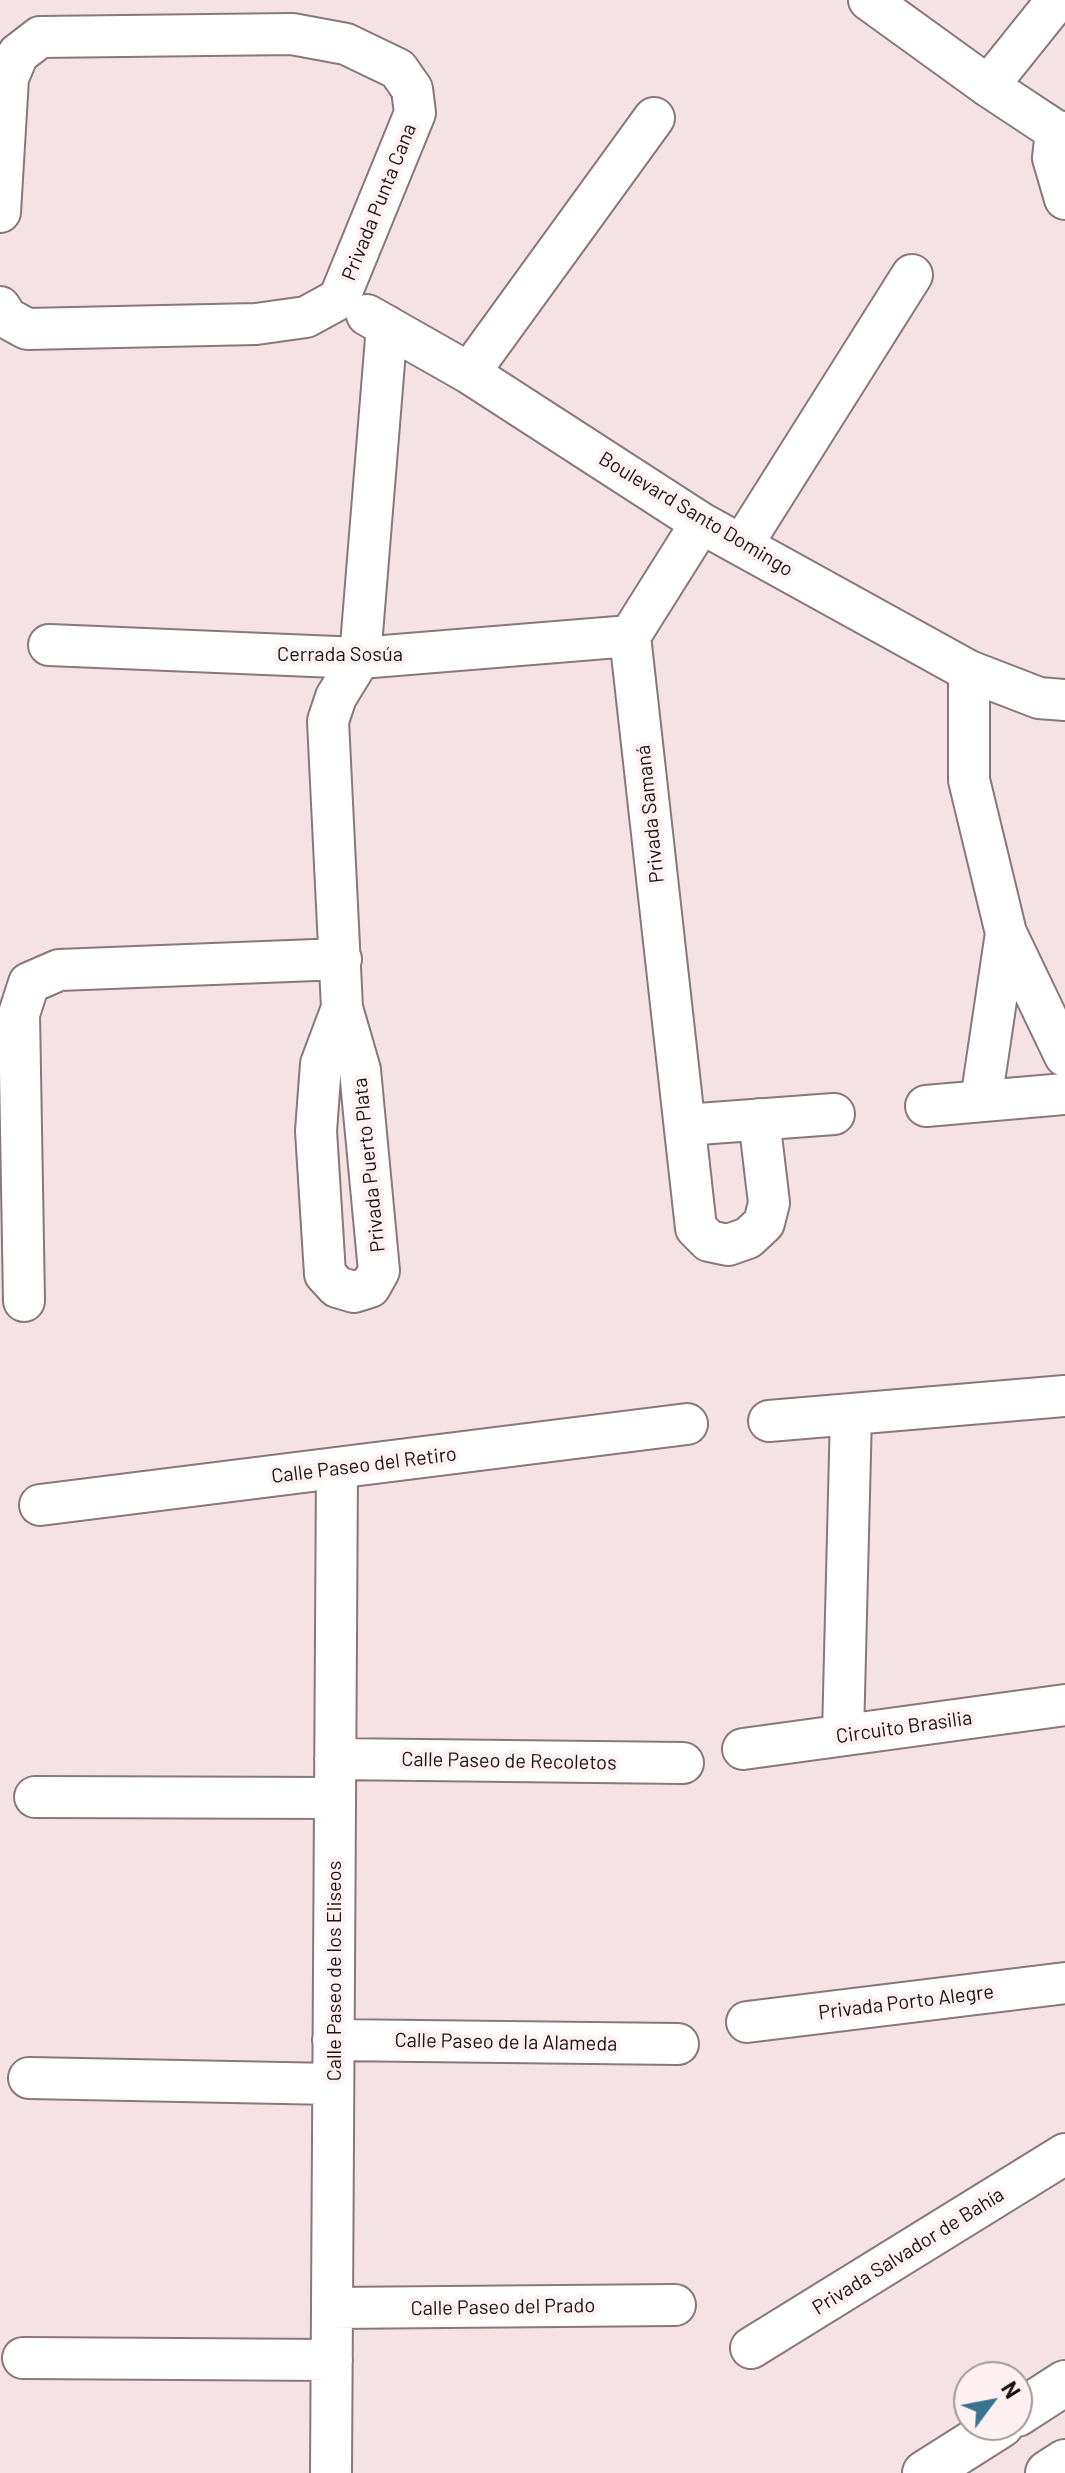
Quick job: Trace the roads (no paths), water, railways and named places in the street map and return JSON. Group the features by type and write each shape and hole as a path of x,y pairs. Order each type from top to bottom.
{"main road":[{"path":"1033,2404 1065,2383"},
{"path":"925,2473 976,2441"},
{"path":"1048,2473 1065,2462"}],"street":[{"path":"869,0 988,86 1061,131 1053,158 1065,199"},
{"path":"988,86 1057,0"},
{"name":"Privada Punta Cana","path":"0,212 8,78 18,54 40,37 292,34 346,44 398,69 412,89 415,113 339,299 306,317 256,324 27,329 7,318 0,307"},
{"path":"469,373 654,118"},
{"path":"742,545 912,275"},
{"name":"Boulevard Santo Domingo","path":"339,299 469,373 701,523 969,671 1039,698 1065,700"},
{"path":"360,658 387,326"},
{"path":"630,636 701,523"},
{"name":"Cerrada Sosúa","path":"49,645 360,658 630,636"},
{"name":"Privada Samaná","path":"630,636 696,1228 709,1241 728,1245 748,1238 764,1223 769,1203 759,1119"},
{"name":"Privada Puerto Plata","path":"342,1008 321,1064 316,1131 325,1274 337,1287 354,1292 370,1287 379,1271 360,1070 342,1008 328,721 336,697 360,658"},
{"path":"969,671 969,780 1006,933 1065,1056"},
{"path":"981,1101 1006,933"},
{"path":"24,1301 19,1014 29,983 59,970 341,959"},
{"path":"926,1106 1065,1094"},
{"path":"685,1125 834,1114"},
{"path":"769,1421 1065,1396"},
{"path":"843,1735 851,1414"},
{"name":"Calle Paseo del Retiro","path":"40,1505 687,1424"},
{"name":"Calle Paseo de los Eliseos","path":"331,2473 337,1468"},
{"name":"Circuito Brasilia","path":"743,1749 1065,1705"},
{"name":"Calle Paseo de Recoletos","path":"35,1797 335,1778 683,1763"},
{"name":"Privada Porto Alegre","path":"747,2022 1065,1983"},
{"name":"Calle Paseo de la Alameda","path":"333,2040 678,2044"},
{"path":"29,2078 333,2084"},
{"name":"Privada Salvador de Bahía","path":"751,2348 1065,2154"},
{"name":"Calle Paseo del Prado","path":"332,2308 675,2305"},
{"path":"23,2358 332,2360"}]}
